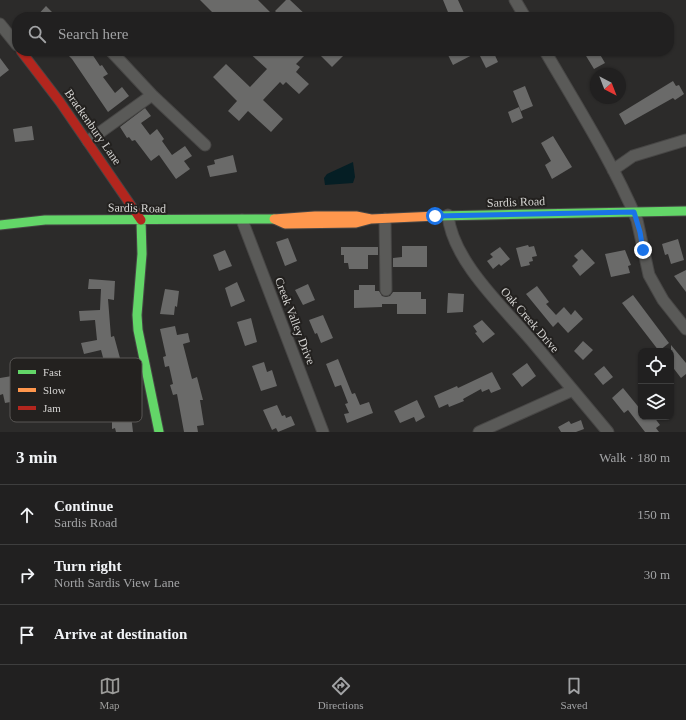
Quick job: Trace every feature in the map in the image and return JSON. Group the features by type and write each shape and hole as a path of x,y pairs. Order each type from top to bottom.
{"main road":[{"name":"Brackenbury Lane","path":"25,56 88,141 141,220"},
{"name":"Sardis Road","path":"0,224 45,220 242,220 314,216 356,216 371,219 448,215 686,211"},
{"path":"141,220 142,254 137,315 138,330 160,432"}],"street":[{"path":"515,0 522,12"},
{"path":"0,24 12,39"},
{"path":"115,56 152,95 205,145"},
{"path":"548,56 613,170 634,212 649,274 663,300 686,329"},
{"path":"88,141 152,95"},
{"path":"613,170 633,156 686,140"},
{"name":"Oak Creek Drive","path":"448,215 449,228 454,240 475,275 608,432"},
{"path":"385,218 386,290"},
{"name":"Creek Valley Drive","path":"242,220 324,432"},
{"path":"479,432 573,390"}],"water":[{"path":"353,162 355,177 353,183 325,185 324,178 327,174"}],"building":[{"path":"200,0 258,0 270,12 212,12"},
{"path":"286,0 290,0 303,12 276,12 275,11"},
{"path":"443,0 458,0 464,12 448,12"},
{"path":"46,6 52,12 41,12"},
{"path":"69,56 93,56 108,74 103,77 115,93 122,87 129,96 108,112"},
{"path":"253,56 304,56 296,64 300,67 296,72 309,84 299,94 286,82 283,85 280,82 263,100 283,119 271,132 248,111 239,121 228,111 237,101 213,77 226,64 250,87 267,69"},
{"path":"321,56 343,56 332,67"},
{"path":"448,56 470,56 453,65"},
{"path":"480,56 495,56 498,62 486,68"},
{"path":"586,56 601,56 605,63 593,68"},
{"path":"0,58 9,70 0,77"},
{"path":"673,81 676,86 679,85 684,94 675,100 673,98 625,125 619,114"},
{"path":"525,86 533,106 521,111 513,91"},
{"path":"519,107 523,118 512,123 508,112"},
{"path":"145,108 151,116 141,123 150,135 157,129 164,139 162,141 172,155 185,146 192,156 184,161 190,169 176,179 159,155 151,161 135,140 132,141 129,137 127,138 120,127"},
{"path":"32,126 34,140 15,142 13,129"},
{"path":"553,136 572,167 552,179 545,165 551,161 541,143"},
{"path":"233,155 237,172 210,177 207,166 215,164 214,160"},
{"path":"288,238 297,261 285,266 276,242"},
{"path":"678,239 684,260 671,264 668,254 665,255 662,244"},
{"path":"528,245 529,247 534,246 537,256 532,257 533,261 529,262 530,265 521,267 516,248"},
{"path":"402,246 427,246 427,267 393,267 393,258 402,257"},
{"path":"341,247 378,247 378,255 368,255 368,269 349,269 348,263 344,263 344,255 341,255"},
{"path":"500,247 510,259 501,266 499,264 493,269 487,261 493,257 490,254"},
{"path":"582,249 595,263 580,276 572,266 578,260 574,256"},
{"path":"225,250 232,266 219,271 213,255"},
{"path":"625,250 631,265 628,266 630,273 611,277 605,254"},
{"path":"686,270 686,292 674,276"},
{"path":"89,279 115,281 114,300 108,299 111,337 114,336 120,358 103,358 101,350 84,354 81,343 97,340 95,320 80,321 79,311 100,310 101,289 88,289"},
{"path":"237,282 245,301 231,307 225,288"},
{"path":"308,284 315,300 303,305 295,290"},
{"path":"359,285 375,285 375,291 379,291 382,296 386,297 390,296 393,292 421,292 421,299 426,299 426,314 397,314 397,304 382,304 382,307 354,308 354,290 359,290"},
{"path":"537,286 549,302 546,304 556,315 564,307 571,315 575,310 583,319 568,333 558,322 553,327 526,294"},
{"path":"165,289 179,291 177,307 175,306 174,315 160,314"},
{"path":"448,293 464,294 463,312 447,313"},
{"path":"633,295 669,343 663,348 657,348 622,303"},
{"path":"323,315 333,338 321,343 309,320"},
{"path":"251,318 257,342 245,346 237,322"},
{"path":"482,320 495,334 483,343 475,333 477,332 473,326"},
{"path":"175,326 177,335 188,333 190,342 183,344 192,379 197,377 203,400 200,400 204,425 197,426 198,432 184,432 177,394 173,395 170,385 173,384 169,366 165,367 163,357 166,356 160,329"},
{"path":"583,341 593,350 583,360 574,351"},
{"path":"674,349 686,363 686,374 681,378 674,369"},
{"path":"338,359 352,394 355,393 360,405 369,402 373,413 347,423 344,414 349,413 345,404 348,403 341,385 335,387 326,364"},
{"path":"264,362 267,372 272,370 277,386 261,391 252,366"},
{"path":"527,363 536,376 522,387 512,374"},
{"path":"604,366 613,377 603,385 594,374"},
{"path":"492,372 501,389 491,393 489,389 482,392 481,389 463,399 464,401 449,407 448,404 439,408 434,396 457,386 458,388"},
{"path":"10,376 10,402 5,403 3,394 0,395 0,378"},
{"path":"623,388 638,406 638,420 656,420 660,425 656,428 659,432 645,432 628,410 624,413 612,398"},
{"path":"417,400 425,417 416,422 414,417 400,423 394,411"},
{"path":"277,405 282,416 285,415 286,418 291,416 295,425 278,432 276,428 272,430 263,410"},
{"path":"581,420 584,429 576,432 561,432 558,427 569,421 571,424"},
{"path":"112,422 132,422 133,432 116,432 115,428 112,429"}],"traffic: fast":[{"path":"437,216 686,211"},
{"path":"0,225 45,220 274,219"},
{"path":"141,220 142,254 137,315 138,330 159,432"}],"traffic: slow":[{"path":"371,219 356,223 285,224 274,219 315,216 356,216 371,219 437,216"}],"traffic: jam":[{"path":"25,56 60,102 141,220"}],"route":[{"path":"435,216 634,212 640,232 643,250"}]}
